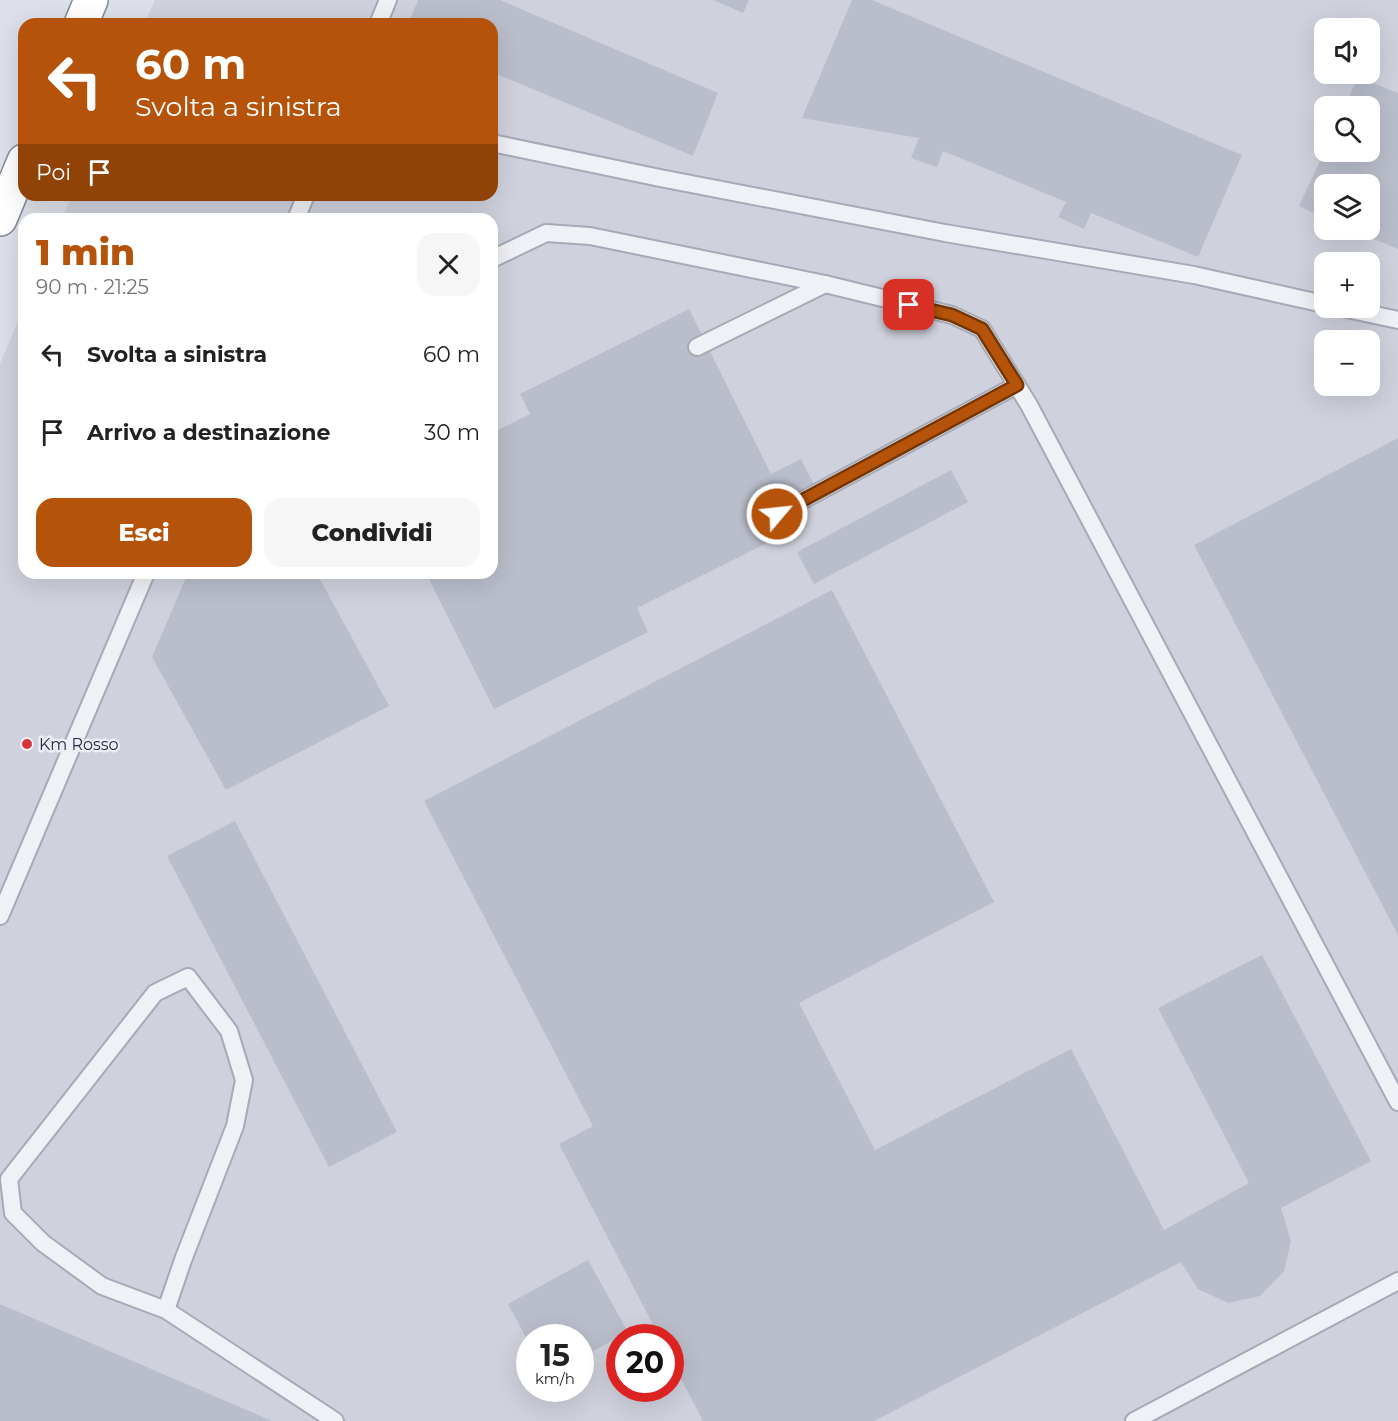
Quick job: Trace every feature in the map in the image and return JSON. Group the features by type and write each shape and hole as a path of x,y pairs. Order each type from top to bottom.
{"highway":[{"path":"84,18 91,0"},
{"path":"0,219 18,176"}],"lane":[{"path":"380,18 388,0"},
{"path":"498,144 933,231 1194,275 1314,302"},
{"path":"498,256 546,233 590,236 825,284 952,315 982,329 1017,385 1398,1102"},
{"path":"697,347 825,284"},
{"path":"1380,316 1398,320"},
{"path":"777,514 1017,385"},
{"path":"0,916 143,579"},
{"path":"166,1310 235,1126 244,1080 229,1031 188,976 155,993 9,1179 13,1213 43,1243 102,1286 166,1310 335,1421"},
{"path":"1134,1421 1398,1281"}],"shaded area":[{"path":"155,0 1398,0 1398,1421 0,1421 0,364 18,321 18,579 498,579 498,213 64,213 70,201 498,201 498,18 147,18"}],"building":[{"path":"418,0 500,0 718,93 693,156 498,75 498,18 410,18"},
{"path":"713,0 749,0 743,13"},
{"path":"852,0 872,0 1242,155 1198,257 1091,213 1084,229 1058,217 1066,202 943,151 937,167 911,158 919,138 802,118"},
{"path":"1355,84 1376,84 1398,93 1398,249 1376,240 1380,240 1380,174 1314,174 1314,213 1299,206 1319,162 1380,162 1380,96 1349,96"},
{"path":"689,309 771,474 801,459 822,500 789,517 795,529 637,608 648,632 494,709 429,579 498,579 498,430 530,414 520,394"},
{"path":"1398,438 1398,935 1194,545"},
{"path":"951,470 968,502 814,584 797,552"},
{"path":"185,579 319,579 389,706 226,790 152,657"},
{"path":"832,590 994,902 799,1003 875,1150 1071,1049 1164,1230 1249,1183 1158,1008 1262,955 1371,1161 1281,1208 1291,1241 1284,1271 1260,1296 1228,1303 1198,1289 1181,1262 874,1421 703,1421 684,1385 684,1324 653,1324 559,1144 593,1126 424,801"},
{"path":"235,821 397,1132 329,1167 167,856"},
{"path":"588,1260 624,1324 606,1324 606,1344 594,1350 594,1324 519,1324 508,1304"},
{"path":"0,1304 272,1421 0,1421"}],"place":[{"name":"Km Rosso","path":"27,744"}],"route":[{"path":"777,514 1017,385 982,329 952,315 909,305"}]}
